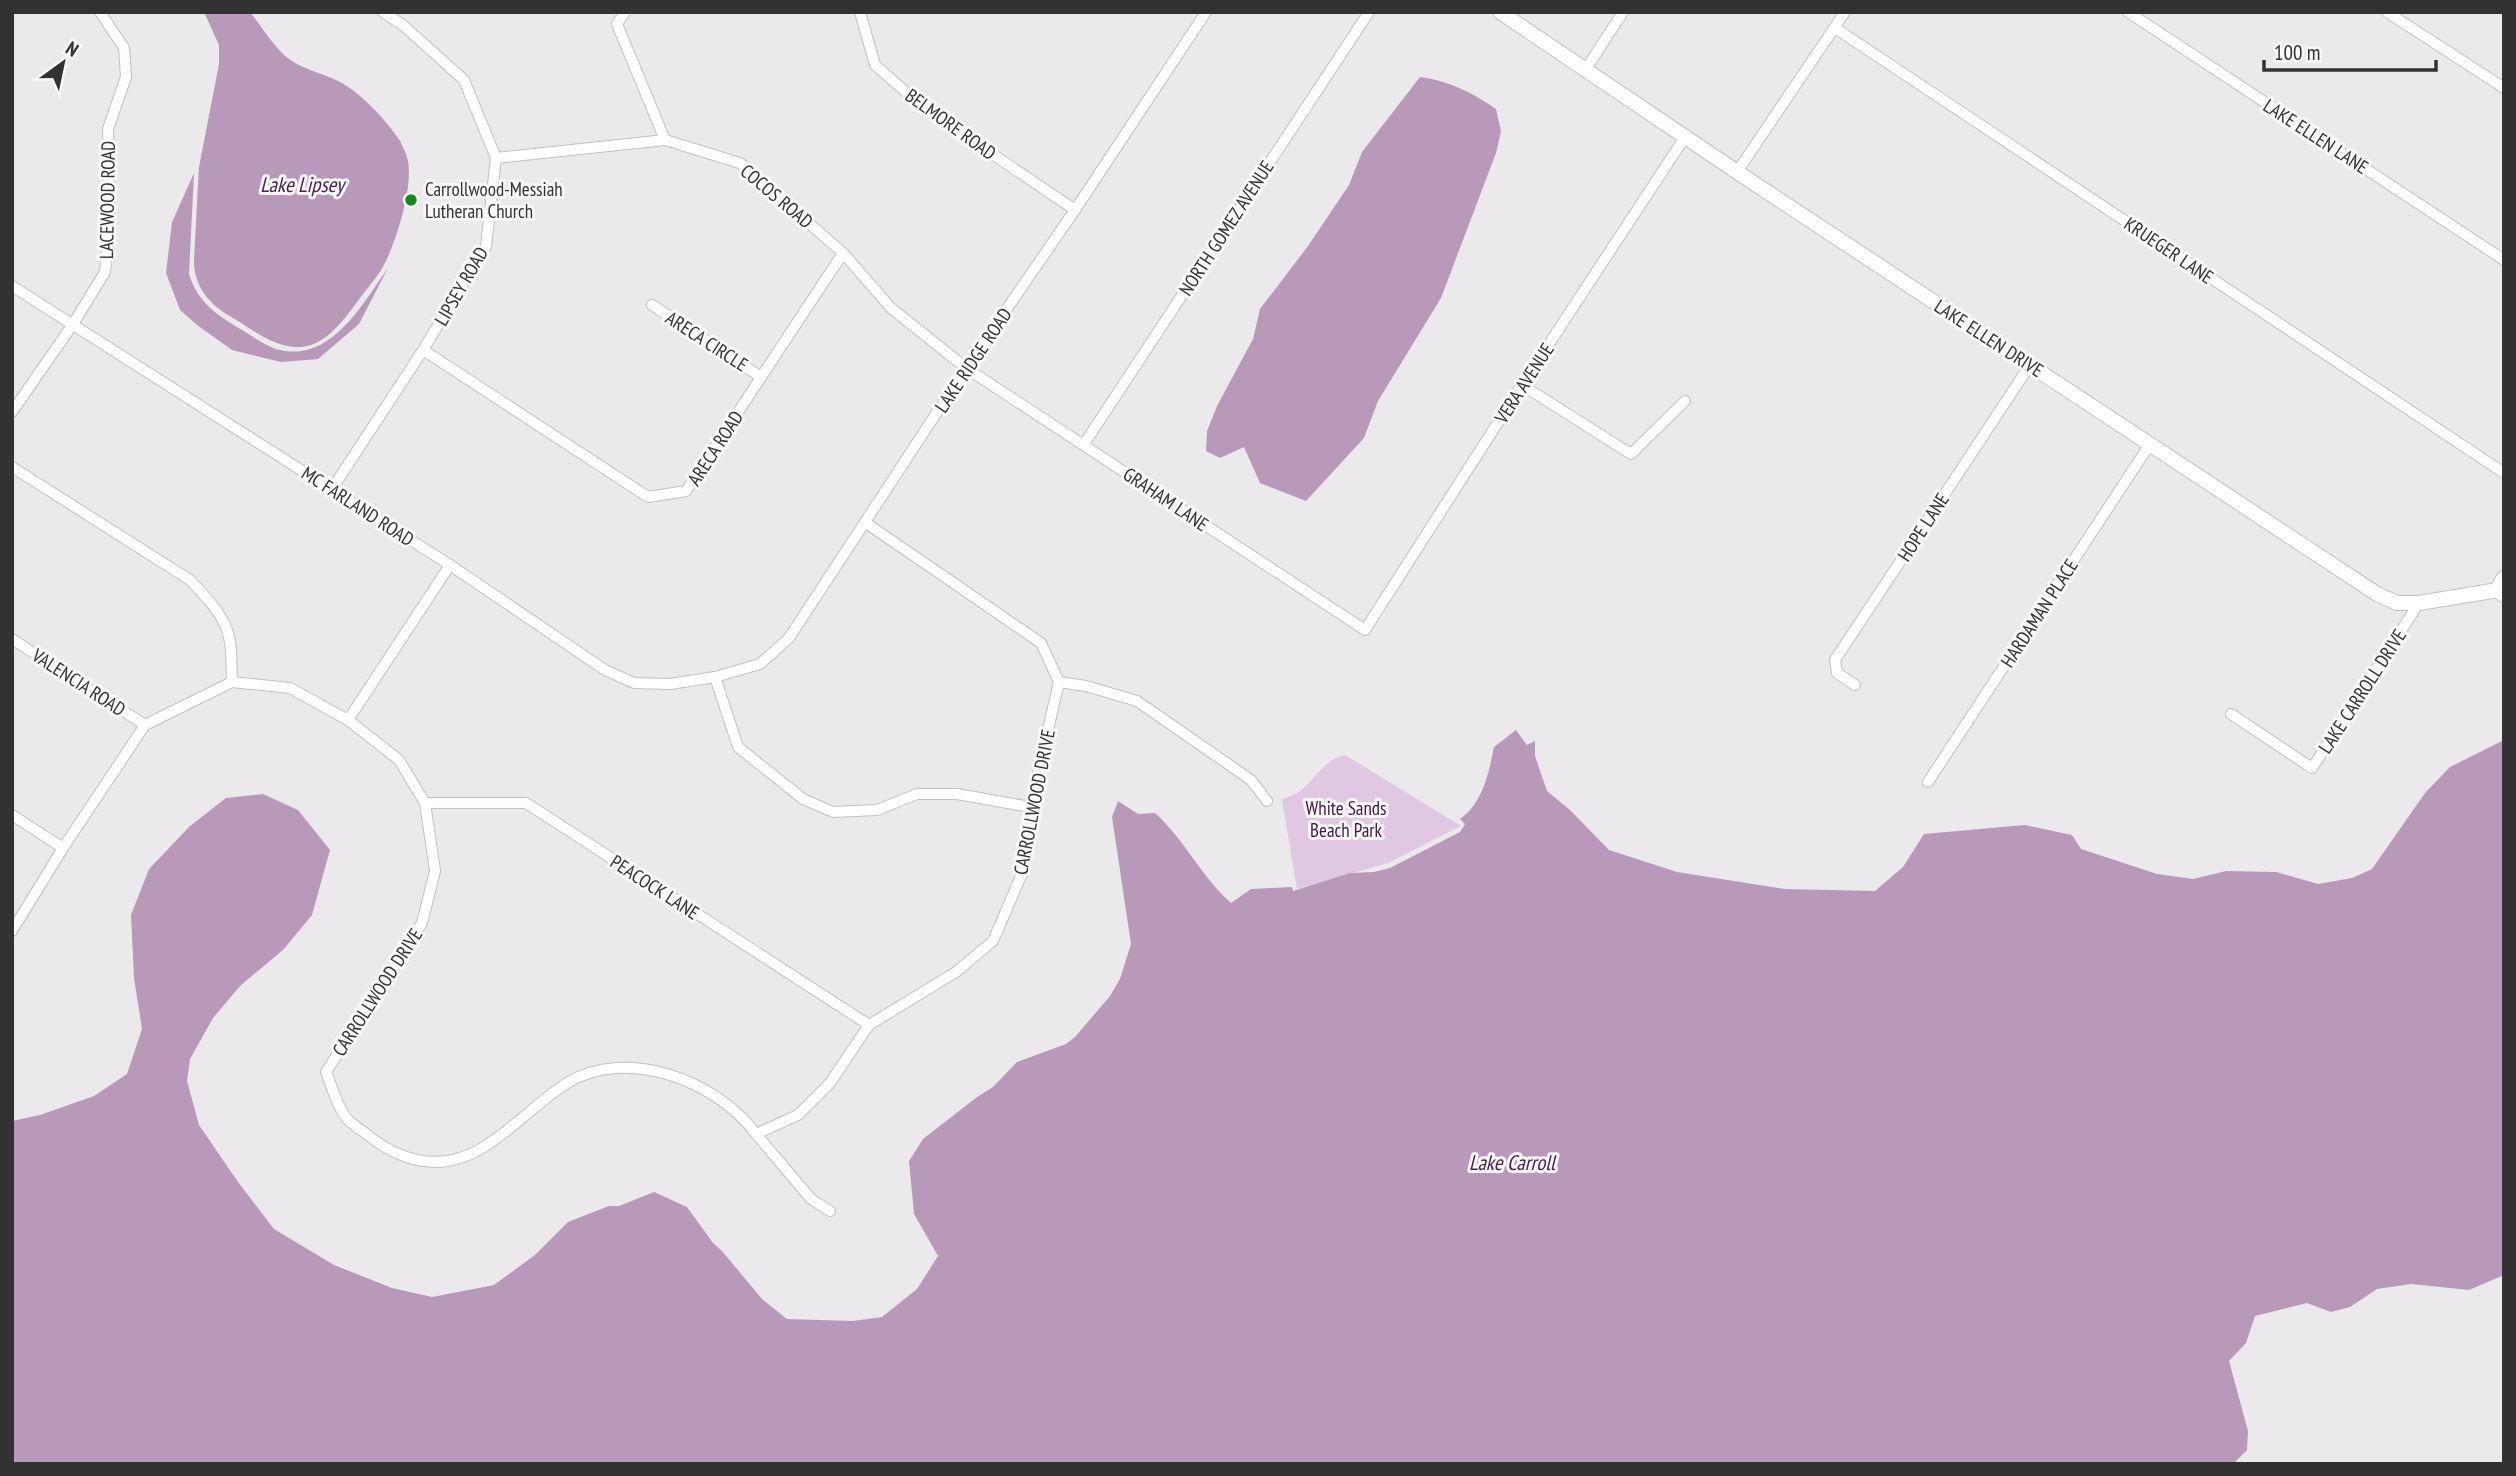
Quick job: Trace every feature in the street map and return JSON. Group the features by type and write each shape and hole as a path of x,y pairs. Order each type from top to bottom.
{"street":[{"name":"LACEWOOD ROAD","path":"12,412 73,324 105,272 110,217 108,129 127,77 124,48 100,12"},
{"name":"LIPSEY ROAD","path":"332,489 424,350 486,246 496,158 464,80 404,26 383,12"},
{"path":"625,12 617,24 665,140"},
{"name":"BELMORE ROAD","path":"860,12 875,65 923,107 1075,210"},
{"name":"LAKE RIDGE ROAD","path":"715,677 760,664 789,638 966,368 1206,12"},
{"name":"NORTH GOMEZ AVENUE","path":"1084,444 1369,12"},
{"name":"LAKE ELLEN DRIVE","path":"1500,12 1737,173 2377,594 2397,603 2419,603 2502,588"},
{"path":"1586,69 1623,12"},
{"path":"1737,173 1845,12"},
{"name":"LAKE ELLEN LANE","path":"2128,12 2504,260"},
{"path":"2387,12 2504,88"},
{"name":"KRUEGER LANE","path":"1835,28 2504,473"},
{"name":"VERA AVENUE","path":"1365,630 1685,136"},
{"name":"COCOS ROAD","path":"496,158 665,140 740,163 843,253 891,309 966,368"},
{"name":"ARECA ROAD","path":"424,350 648,498 686,491 843,253"},
{"name":"MC FARLAND ROAD","path":"12,286 450,565 606,670 634,683 670,684 715,677"},
{"name":"ARECA CIRCLE","path":"652,305 761,377"},
{"name":"HOPE LANE","path":"1855,685 1837,673 1835,660 2030,365"},
{"name":"GRAHAM LANE","path":"966,368 1365,630"},
{"path":"1522,385 1631,454 1685,401"},
{"name":"HARDAMAN PLACE","path":"1928,782 2150,444"},
{"path":"12,467 191,580 226,625 232,682 145,725 63,848 12,931"},
{"path":"866,523 1041,643 1059,682 1086,686 1137,701 1251,780 1267,801"},
{"path":"348,720 450,565"},
{"name":"LAKE CARROLL DRIVE","path":"2231,714 2312,768 2419,603"},
{"name":"VALENCIA ROAD","path":"12,639 145,725"},
{"path":"715,677 738,747 803,799 833,812 877,810 922,794 957,794 1036,808"},
{"name":"CARROLLWOOD DRIVE","path":"232,682 290,688 348,720 399,760 425,803 435,871 422,923 326,1072 345,1117 384,1149 421,1162 456,1161 487,1145 568,1082 601,1068 651,1069 696,1083 747,1121 811,1199 830,1211"},
{"name":"CARROLLWOOD DRIVE","path":"756,1134 798,1115 830,1083 869,1025 956,972 993,941 1021,876 1036,808 1038,773 1059,682"},
{"name":"PEACOCK LANE","path":"425,803 526,803 869,1025"},
{"path":"12,815 63,848"}],"green space":[{"name":"White Sands Beach Park","path":"1345,755 1461,826 1388,863 1297,889 1282,799 1299,792 1325,765"}],"water":[{"name":"Lake Lipsey","path":"204,12 250,12 289,59 340,82 365,100 395,133 407,156 409,172 406,198 399,227 385,263 337,327 325,338 311,345 300,347 279,344 260,335 217,307 205,295 197,279 194,260 199,167 219,64 219,45"},
{"path":"1420,77 1460,88 1496,109 1501,131 1496,153 1441,298 1378,401 1364,438 1306,501 1260,483 1244,447 1220,458 1206,451 1207,431 1217,406 1253,339 1260,309 1308,246 1349,185 1362,152"},
{"path":"194,173 189,274 203,301 224,319 265,344 280,350 299,351 330,339 344,327 388,268 359,324 318,359 281,362 232,350 180,310 166,273 172,222"},
{"name":"Lake Carroll","path":"1516,730 1527,745 1535,741 1535,756 1547,791 1609,850 1677,872 1785,889 1875,891 1903,867 1924,834 2025,825 2072,835 2081,849 2157,874 2193,879 2226,871 2276,872 2318,884 2352,878 2372,869 2425,793 2450,767 2504,740 2504,1275 2469,1290 2411,1284 2377,1289 2350,1307 2331,1312 2307,1303 2255,1316 2246,1343 2229,1361 2248,1431 2247,1450 2233,1464 12,1464 12,1121 40,1115 94,1096 127,1074 142,1029 134,978 131,915 149,869 190,826 226,798 263,794 298,810 330,850 312,915 283,950 240,986 213,1018 190,1059 187,1081 199,1125 274,1229 334,1265 392,1288 432,1297 494,1285 535,1255 568,1222 654,1192 687,1207 713,1243 762,1299 787,1319 853,1321 882,1317 917,1289 938,1256 914,1214 909,1161 923,1139 993,1087 1017,1062 1066,1044 1075,1037 1110,996 1120,979 1131,944 1112,817 1118,801 1138,814 1155,813 1231,903 1251,889 1292,887 1293,891 1350,873 1390,868 1460,832 1465,824 1460,819 1474,805 1484,786 1494,747"}],"place":[{"name":"Carrollwood-Messiah Lutheran Church","path":"411,200"}]}
